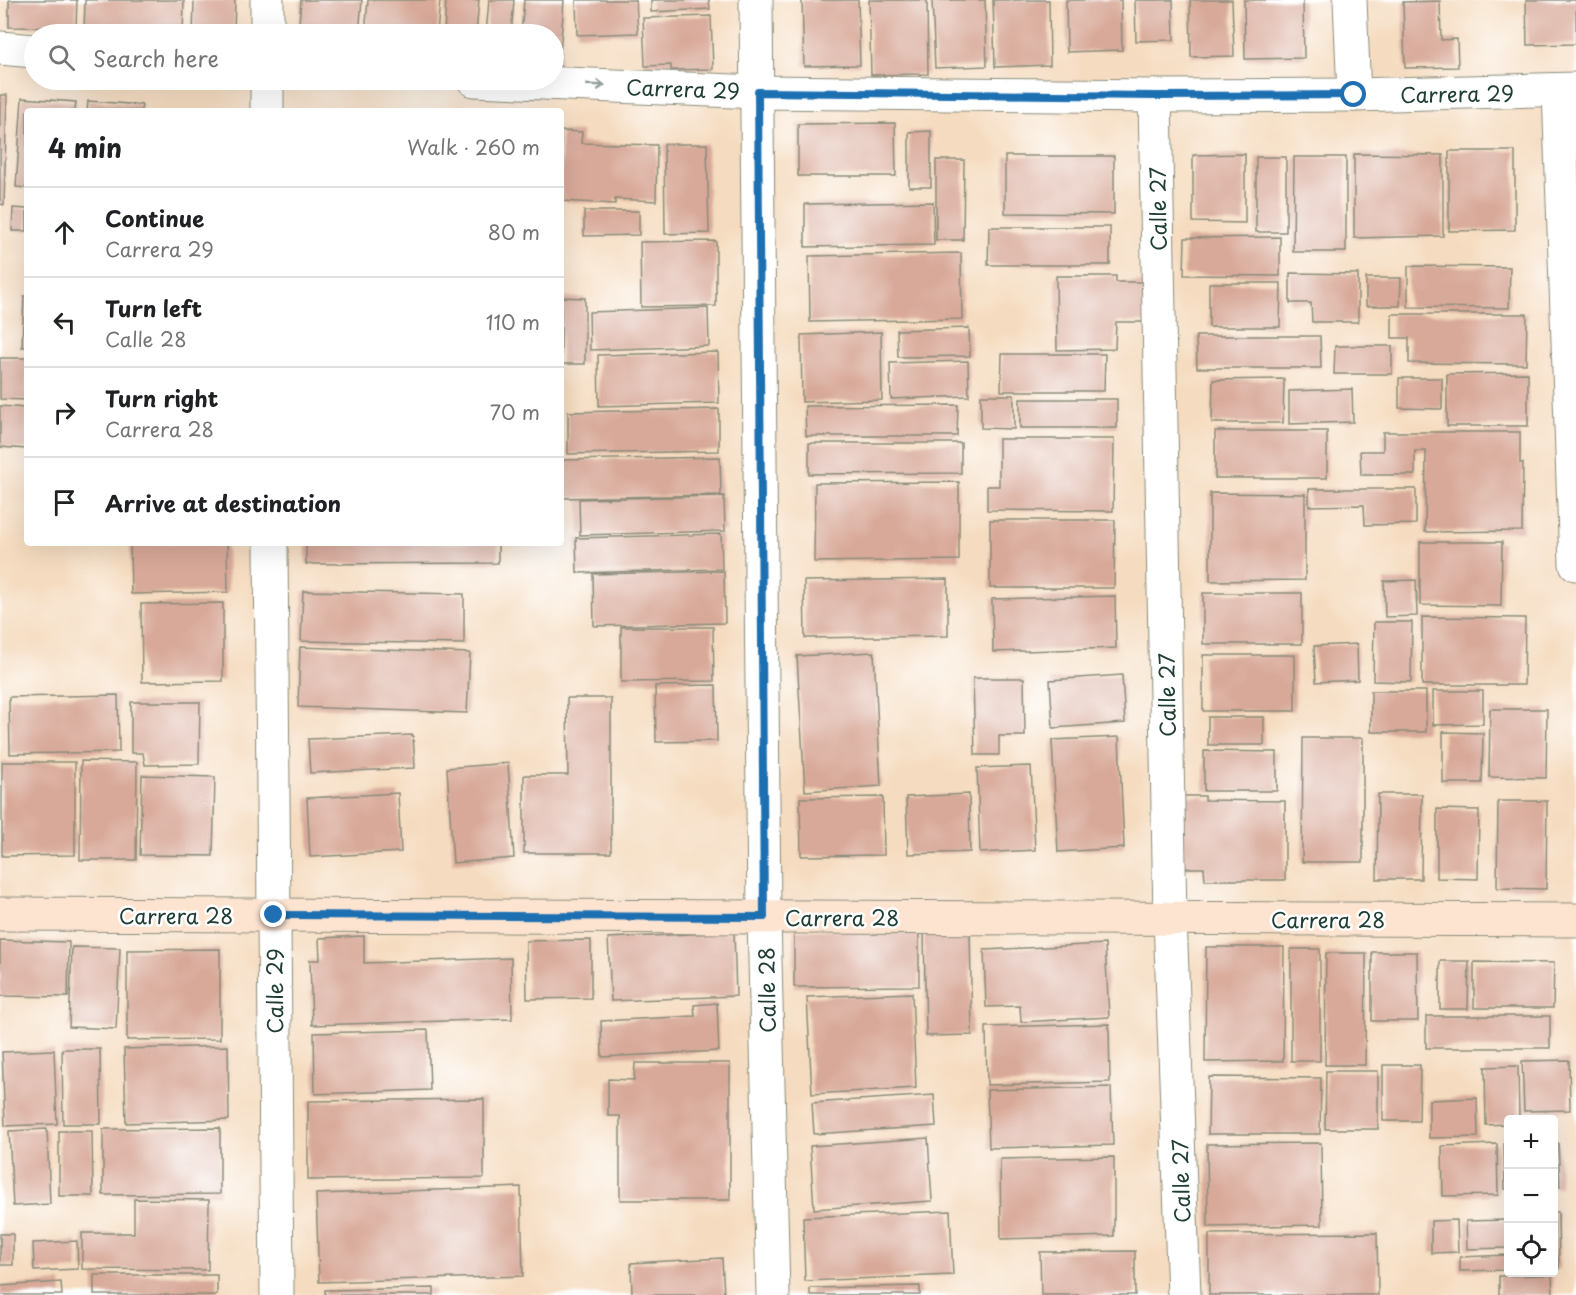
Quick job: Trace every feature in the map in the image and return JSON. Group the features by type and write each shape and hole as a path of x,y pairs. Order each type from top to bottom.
{"street":[{"path":"267,0 267,24"},
{"name":"Calle 28","path":"756,0 764,917 773,1295"},
{"path":"1350,0 1354,95"},
{"path":"0,48 24,50"},
{"name":"Carrera 29","path":"564,84 758,92 1155,96 1354,95 1567,90"},
{"path":"267,90 267,108"},
{"path":"1567,90 1576,564"},
{"name":"Calle 27","path":"1155,96 1170,918 1184,1295"},
{"name":"Calle 29","path":"271,546 277,1295"},
{"name":"Carrera 28","path":"0,914 1576,920"}],"building":[{"path":"9,0 77,0 76,24 24,24 24,27 9,27"},
{"path":"85,0 184,0 183,24 84,24"},
{"path":"194,0 235,0 234,24 193,24"},
{"path":"301,0 362,0 360,24 299,24"},
{"path":"368,0 440,0 438,24 366,24"},
{"path":"446,0 479,0 477,24 445,24"},
{"path":"489,0 514,0 512,24 487,24"},
{"path":"524,0 564,0 562,24 522,24"},
{"path":"576,0 636,0 638,33 577,35"},
{"path":"651,0 709,0 710,9 651,12"},
{"path":"802,0 858,0 860,65 804,66"},
{"path":"869,0 927,0 928,74 871,75"},
{"path":"932,0 985,0 987,66 935,68"},
{"path":"993,0 1049,0 1050,65 995,67"},
{"path":"1066,0 1121,0 1122,50 1067,52"},
{"path":"1135,0 1173,0 1174,40 1136,41"},
{"path":"1190,0 1232,0 1234,56 1191,57"},
{"path":"1244,0 1303,0 1304,58 1245,59"},
{"path":"1526,0 1576,0 1576,44 1527,45"},
{"path":"1440,1 1441,40 1457,39 1458,67 1405,68 1403,2"},
{"path":"711,16 713,69 671,70 671,65 645,66 643,18"},
{"path":"0,95 7,95 4,205 0,204"},
{"path":"22,98 76,102 75,108 24,108 24,188 16,187"},
{"path":"88,101 142,105 142,108 87,108"},
{"path":"895,123 896,176 798,176 798,124"},
{"path":"564,131 582,132 581,143 657,145 656,201 615,199 615,204 564,201"},
{"path":"931,131 931,187 909,187 909,132"},
{"path":"664,144 707,144 709,233 665,234"},
{"path":"1449,151 1515,151 1515,230 1449,231"},
{"path":"1245,154 1245,223 1193,222 1193,155"},
{"path":"1354,154 1443,155 1443,236 1354,238"},
{"path":"1005,156 1114,156 1114,214 1005,213"},
{"path":"1256,157 1286,157 1286,232 1256,232"},
{"path":"1294,157 1346,157 1346,252 1293,252"},
{"path":"936,160 964,160 963,240 936,240"},
{"path":"933,202 934,245 805,247 805,204"},
{"path":"13,208 24,209 24,231 12,231"},
{"path":"584,211 639,211 639,235 584,236"},
{"path":"989,227 1110,227 1110,265 988,265"},
{"path":"1280,237 1280,276 1184,275 1185,238"},
{"path":"716,241 716,306 641,307 640,242"},
{"path":"961,253 962,319 810,322 809,256"},
{"path":"1408,266 1510,267 1509,308 1408,307"},
{"path":"1290,273 1358,274 1358,322 1312,322 1311,303 1290,303"},
{"path":"1056,276 1116,276 1116,282 1145,282 1145,322 1116,322 1115,349 1057,350"},
{"path":"1366,278 1401,278 1400,306 1366,306"},
{"path":"1209,283 1281,283 1280,327 1209,327"},
{"path":"24,296 24,347 22,347"},
{"path":"564,297 585,298 585,364 564,364"},
{"path":"708,308 709,346 590,350 589,312"},
{"path":"1392,314 1527,314 1526,364 1409,363 1409,338 1392,338"},
{"path":"969,328 970,356 898,357 897,330"},
{"path":"881,332 882,400 802,402 801,335"},
{"path":"1196,336 1320,336 1321,368 1197,368"},
{"path":"1335,346 1392,346 1392,374 1334,374"},
{"path":"718,352 719,403 599,406 598,355"},
{"path":"1002,354 1105,354 1104,391 1001,391"},
{"path":"0,358 24,358 24,400 0,399"},
{"path":"968,361 969,396 891,399 890,363"},
{"path":"1528,373 1528,426 1447,426 1447,374"},
{"path":"1399,378 1442,378 1442,409 1399,408"},
{"path":"1284,379 1283,423 1212,423 1213,380"},
{"path":"1352,389 1353,422 1289,424 1289,391"},
{"path":"981,395 1014,395 1014,429 981,428"},
{"path":"1020,399 1117,399 1117,428 1020,428"},
{"path":"958,405 957,436 806,436 805,406"},
{"path":"0,406 24,408 24,449 0,447"},
{"path":"719,409 719,451 568,454 568,412"},
{"path":"1215,431 1327,431 1327,478 1215,478"},
{"path":"1383,432 1520,432 1520,463 1523,463 1522,531 1425,532 1426,451 1415,451 1415,475 1361,475 1360,451 1383,451"},
{"path":"999,439 1114,439 1113,511 987,510 987,486 999,486"},
{"path":"809,443 961,443 961,473 809,474"},
{"path":"720,457 721,495 564,498 564,460"},
{"path":"959,482 959,560 814,562 815,483"},
{"path":"1309,489 1416,489 1416,524 1365,525 1364,505 1309,506"},
{"path":"1210,493 1305,494 1305,580 1210,581"},
{"path":"724,496 725,531 580,535 579,499"},
{"path":"990,520 1115,520 1114,588 990,588"},
{"path":"721,534 722,569 577,573 576,538"},
{"path":"1420,542 1502,542 1501,606 1420,605"},
{"path":"130,546 227,546 228,592 131,594"},
{"path":"306,546 498,546 498,563 306,564"},
{"path":"724,571 725,623 594,626 593,574"},
{"path":"948,579 948,636 805,638 804,581"},
{"path":"1416,580 1417,616 1385,617 1384,581"},
{"path":"303,591 464,594 464,644 301,641"},
{"path":"1203,593 1302,593 1302,644 1203,644"},
{"path":"1115,596 1116,648 993,652 992,599"},
{"path":"223,603 223,681 142,682 141,604"},
{"path":"1422,617 1525,618 1524,685 1422,685"},
{"path":"1374,622 1412,622 1411,682 1373,681"},
{"path":"621,627 713,627 714,681 621,682"},
{"path":"1357,644 1358,680 1316,682 1314,646"},
{"path":"300,647 470,653 467,713 298,707"},
{"path":"874,652 881,786 805,791 797,656"},
{"path":"1203,655 1295,655 1295,711 1203,711"},
{"path":"1122,675 1125,723 1053,728 1050,680"},
{"path":"973,678 1024,678 1025,736 999,736 999,755 975,755"},
{"path":"716,685 717,741 656,742 655,686"},
{"path":"1371,691 1426,691 1426,732 1371,732"},
{"path":"1433,691 1483,691 1483,724 1433,725"},
{"path":"118,695 119,752 10,754 9,697"},
{"path":"567,698 611,698 611,853 524,853 524,775 568,775"},
{"path":"131,702 200,702 199,764 145,765 143,753 131,753"},
{"path":"1490,709 1547,709 1546,778 1489,777"},
{"path":"1208,717 1264,717 1264,745 1208,745"},
{"path":"1443,732 1483,733 1482,783 1443,783"},
{"path":"413,735 415,768 310,773 308,739"},
{"path":"1119,737 1124,848 1058,852 1052,740"},
{"path":"1303,738 1363,738 1363,862 1302,862"},
{"path":"1204,751 1277,752 1277,791 1204,791"},
{"path":"81,761 137,762 136,860 80,860"},
{"path":"2,762 75,762 75,855 2,856"},
{"path":"508,763 514,858 453,863 447,768"},
{"path":"1031,766 1035,850 980,853 977,768"},
{"path":"142,775 215,777 213,856 140,855"},
{"path":"398,793 401,852 310,857 307,798"},
{"path":"969,794 970,852 908,854 906,797"},
{"path":"1378,794 1422,794 1421,879 1377,879"},
{"path":"1184,796 1205,796 1205,800 1285,801 1285,880 1205,880 1204,868 1183,868"},
{"path":"883,797 884,855 801,856 800,798"},
{"path":"1498,801 1547,801 1546,889 1497,888"},
{"path":"1437,809 1479,810 1478,879 1437,878"},
{"path":"794,930 919,930 919,986 794,987"},
{"path":"734,932 736,996 611,1001 608,938"},
{"path":"970,932 972,1035 926,1036 924,933"},
{"path":"364,936 364,963 511,958 512,1019 312,1025 310,960 320,960 319,938"},
{"path":"0,940 69,942 68,997 0,996"},
{"path":"591,940 591,998 527,999 526,941"},
{"path":"1105,944 1109,1017 1021,1022 1020,1006 986,1007 984,950"},
{"path":"72,947 120,948 116,1029 69,1027"},
{"path":"1206,947 1284,947 1283,1061 1205,1062"},
{"path":"220,949 220,1039 127,1040 127,950"},
{"path":"1291,949 1320,949 1320,1061 1291,1061"},
{"path":"1372,952 1417,952 1418,1021 1372,1021"},
{"path":"1326,953 1366,953 1365,1065 1325,1065"},
{"path":"1440,961 1469,961 1468,1009 1440,1009"},
{"path":"1474,962 1554,963 1553,1008 1474,1008"},
{"path":"912,993 916,1088 812,1094 807,997"},
{"path":"717,1003 719,1051 602,1057 601,1021 695,1016 694,1005"},
{"path":"1426,1016 1550,1016 1550,1048 1426,1048"},
{"path":"1109,1024 1110,1082 987,1085 986,1027"},
{"path":"428,1030 430,1090 315,1094 314,1033"},
{"path":"228,1046 229,1120 126,1123 124,1049"},
{"path":"62,1049 100,1049 101,1124 63,1124"},
{"path":"54,1050 57,1124 5,1126 2,1052"},
{"path":"1569,1060 1570,1110 1524,1111 1522,1061"},
{"path":"635,1063 730,1063 730,1200 620,1200 620,1116 608,1116 608,1079 634,1080"},
{"path":"1383,1065 1420,1065 1419,1121 1383,1121"},
{"path":"1518,1066 1519,1115 1504,1115 1504,1124 1486,1125 1485,1067"},
{"path":"1326,1071 1378,1071 1378,1129 1325,1129"},
{"path":"1209,1077 1321,1078 1320,1134 1208,1134"},
{"path":"1111,1087 1113,1145 989,1148 987,1090"},
{"path":"934,1095 936,1126 814,1134 812,1103"},
{"path":"1477,1098 1478,1137 1429,1138 1429,1100"},
{"path":"484,1099 484,1178 308,1180 308,1101"},
{"path":"220,1128 220,1194 103,1195 103,1129"},
{"path":"47,1129 50,1204 13,1206 9,1131"},
{"path":"59,1131 92,1131 93,1196 59,1196"},
{"path":"928,1138 932,1201 814,1209 810,1146"},
{"path":"1321,1143 1322,1225 1208,1227 1207,1144"},
{"path":"1558,1143 1560,1187 1558,1187"},
{"path":"1497,1144 1498,1195 1443,1196 1442,1146"},
{"path":"1114,1157 1114,1236 1001,1239 1000,1159"},
{"path":"521,1187 523,1276 319,1282 316,1194"},
{"path":"134,1199 209,1200 208,1270 82,1269 82,1233 134,1233"},
{"path":"950,1211 953,1275 805,1281 803,1217"},
{"path":"1558,1212 1559,1269 1558,1269"},
{"path":"1457,1220 1458,1252 1431,1253 1431,1221"},
{"path":"1504,1220 1504,1248 1467,1249 1466,1221"},
{"path":"1377,1233 1378,1295 1209,1295 1209,1234"},
{"path":"0,1234 13,1234 13,1265 0,1265"},
{"path":"77,1241 78,1269 34,1271 33,1243"},
{"path":"1135,1251 1135,1295 1041,1295 1040,1252"},
{"path":"1504,1255 1504,1270 1460,1271 1460,1257"},
{"path":"722,1258 724,1295 632,1295 631,1263"},
{"path":"94,1275 217,1275 217,1295 94,1295"},
{"path":"1499,1276 1552,1277 1553,1295 1499,1295"},
{"path":"61,1282 62,1295 0,1295 0,1286"},
{"path":"920,1286 920,1295 810,1295 810,1288"},
{"path":"434,1288 434,1295 325,1295 325,1290"}],"route":[{"path":"274,915 764,917 758,92 1155,96 1354,95"}]}
